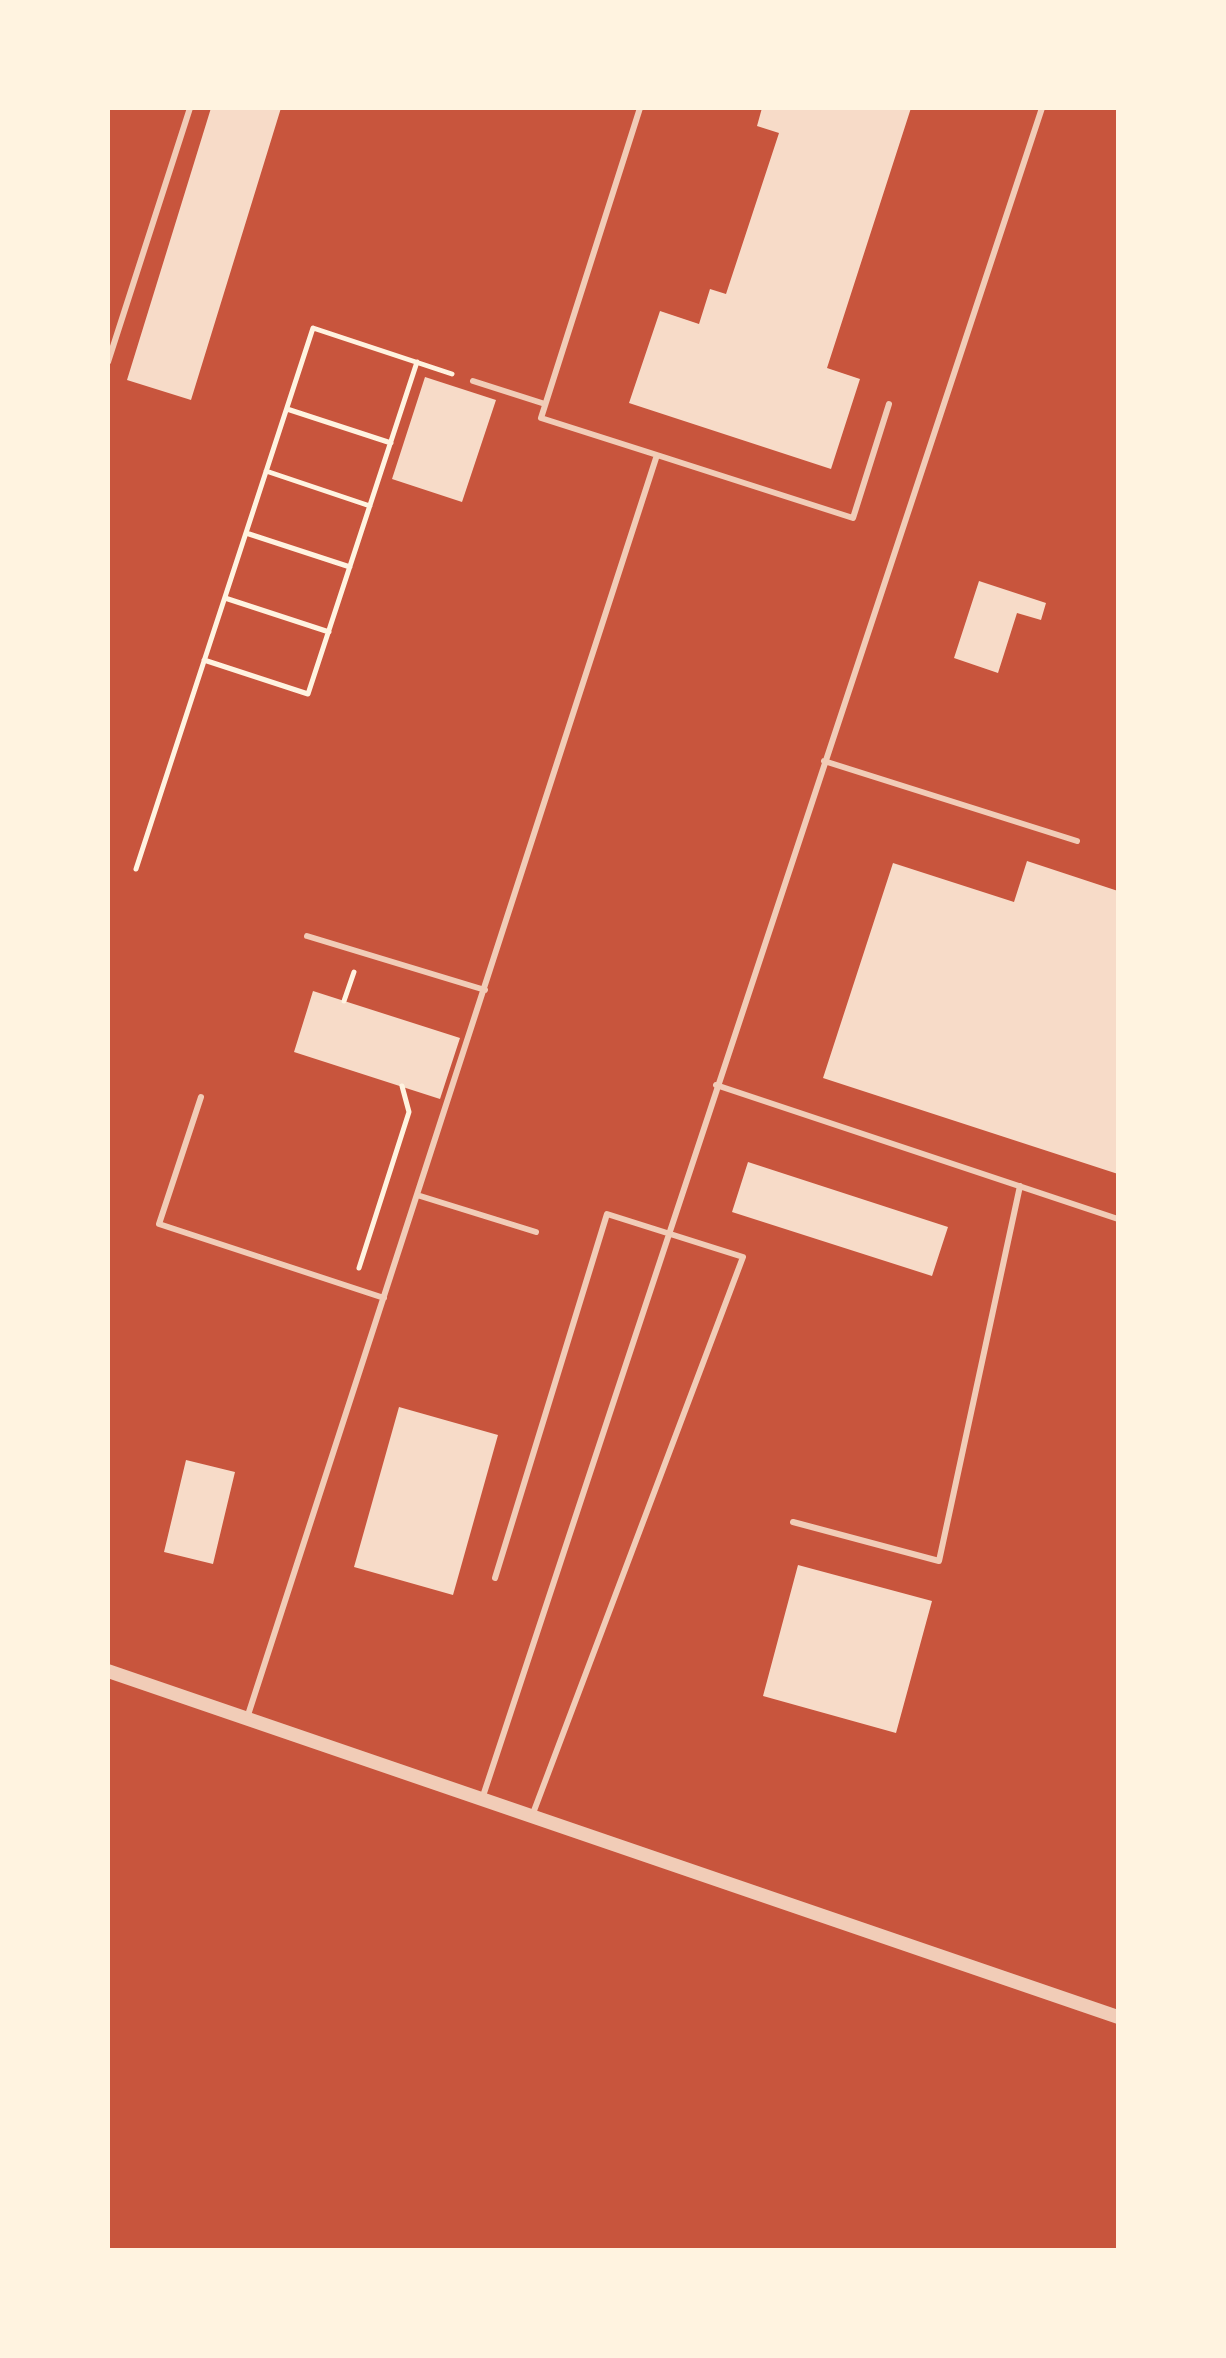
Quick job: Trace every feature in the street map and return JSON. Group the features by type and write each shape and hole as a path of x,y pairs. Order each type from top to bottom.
{"street":[{"path":"108,1671 1118,2017"}],"lane":[{"path":"108,362 190,108"},
{"path":"640,108 541,418 853,518 889,404"},
{"path":"482,1799 1042,108"},
{"path":"473,381 545,404"},
{"path":"247,1718 657,455"},
{"path":"824,761 1077,841"},
{"path":"307,936 485,990"},
{"path":"716,1085 1118,1219"},
{"path":"201,1097 159,1224 384,1298"},
{"path":"793,1522 939,1561 1020,1186"},
{"path":"417,1195 536,1232"},
{"path":"495,1578 607,1214 743,1257 532,1816"}],"path":[{"path":"136,869 313,328 473,381"},
{"path":"204,660 308,694 417,362"},
{"path":"287,409 391,443"},
{"path":"266,471 370,506"},
{"path":"246,533 350,567"},
{"path":"225,598 329,632"},
{"path":"353,1288 409,1112 402,1086"}],"building":[{"path":"211,108 281,108 191,400 127,380"},
{"path":"762,108 911,108 827,368 860,379 831,469 629,403 660,311 699,324 710,289 726,294 779,133 757,126"},
{"path":"425,377 496,400 462,502 392,479"},
{"path":"979,581 1046,603 1041,620 1017,613 998,673 954,658"},
{"path":"1027,861 1118,891 1118,1174 823,1078 893,863 1014,902"},
{"path":"313,991 460,1038 440,1099 294,1052"},
{"path":"748,1162 948,1227 932,1276 732,1212"},
{"path":"399,1407 498,1435 453,1595 354,1567"},
{"path":"186,1460 235,1472 213,1564 164,1552"},
{"path":"798,1565 932,1601 896,1733 763,1696"}]}
